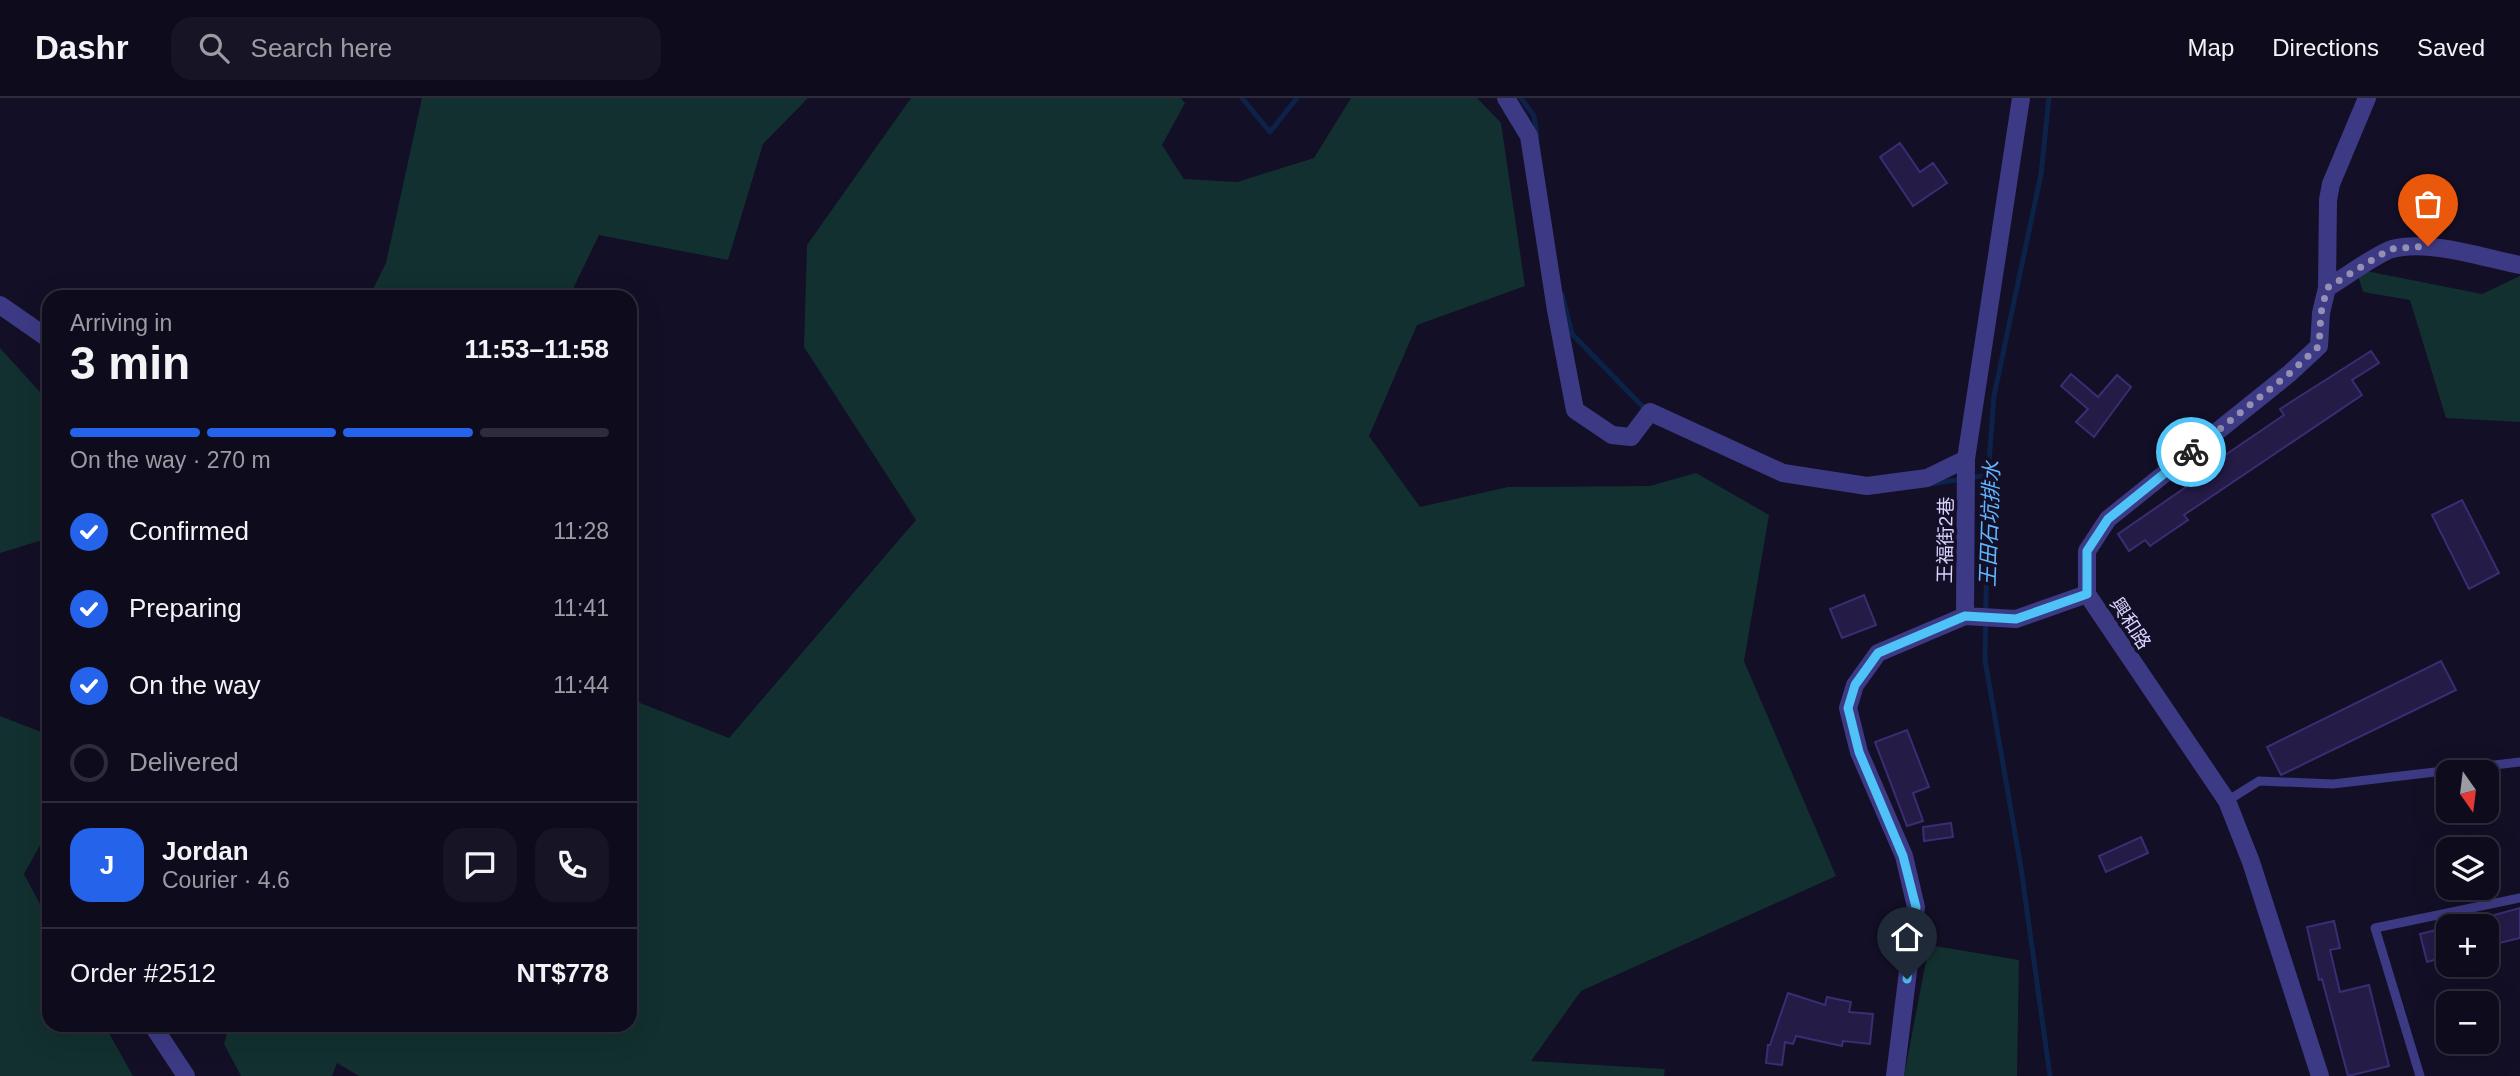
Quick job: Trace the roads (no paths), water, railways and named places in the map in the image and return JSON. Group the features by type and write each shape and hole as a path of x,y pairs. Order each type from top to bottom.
{"street":[{"path":"1506,98 1529,136 1556,310 1575,410 1612,435 1631,437 1650,412 1783,473 1867,486 1966,472"},
{"name":"王福街2巷","path":"1965,616 1966,472 2021,98"},
{"name":"興和路","path":"2320,1076 2251,862 2227,801 2087,594 2087,551 2108,519 2290,373 2319,346 2321,313 2327,288 2328,200 2331,184 2367,98"},
{"path":"2327,288 2390,249 2406,247 2428,246 2520,265"},
{"path":"0,305 42,334"},
{"path":"1895,1076 1916,907 1903,856 1859,752 1848,708 1855,685 1878,653 1965,616 2016,619 2087,594"},
{"path":"157,1032 186,1076"}],"lane":[{"path":"2227,801 2259,780 2333,784 2520,762"},
{"path":"2420,1076 2375,928 2520,898"}],"waterway":[{"path":"1242,98 1270,132 1297,98"},
{"path":"1521,98 1534,116 1537,136"},
{"name":"王田石坑排水","path":"2049,98 2041,174 1994,396 1988,475 1985,660 2021,868 2050,1076"},
{"path":"1562,294 1572,334 1646,410"},
{"path":"1931,484 1988,475"}]}
